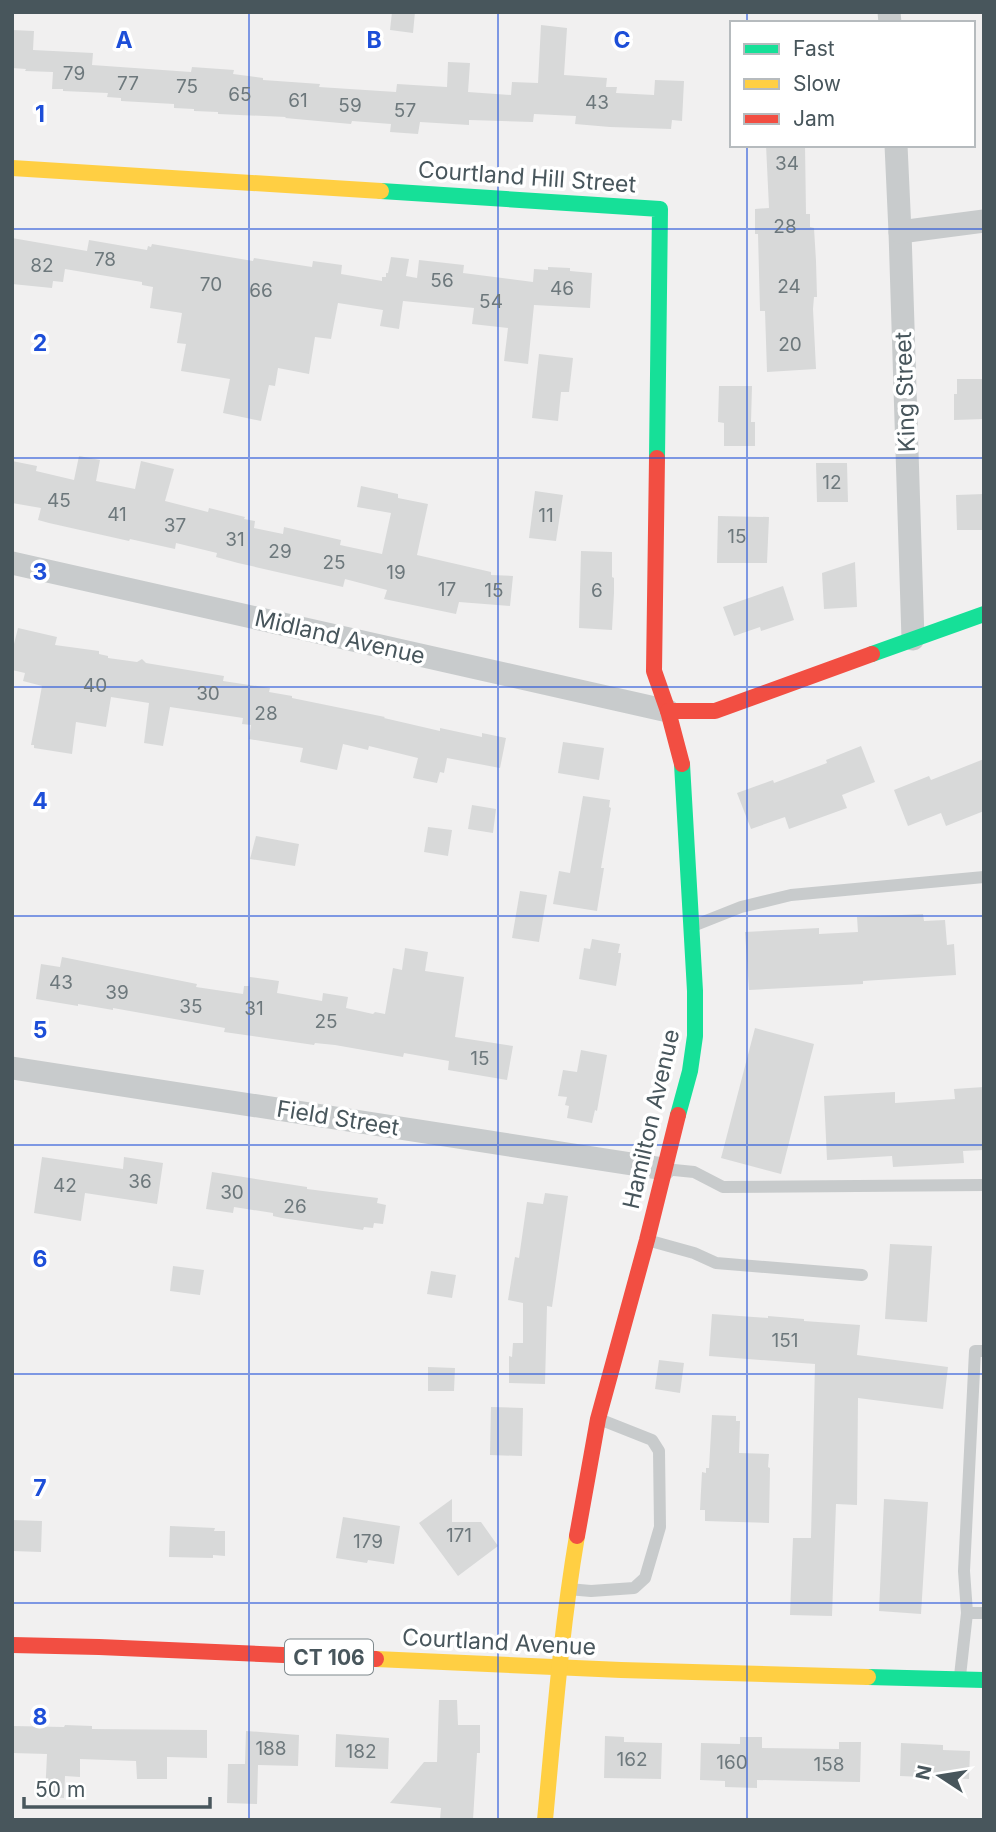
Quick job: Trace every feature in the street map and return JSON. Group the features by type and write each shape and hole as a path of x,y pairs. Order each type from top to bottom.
{"street":[{"name":"King Street","path":"896,147 913,639"},
{"name":"Courtland Hill Street","path":"12,168 660,209 654,671 668,711"},
{"path":"900,232 984,221"},
{"name":"Midland Avenue","path":"12,563 668,711"},
{"path":"668,711 715,711 984,614"},
{"name":"Hamilton Avenue","path":"545,1820 568,1589 598,1419 690,1071 695,1036 696,1003 683,769 668,711"},
{"name":"Field Street","path":"12,1068 664,1169"},
{"name":"Courtland Avenue","path":"12,1645 621,1670 984,1680"}],"lane":[{"path":"691,927 741,906 791,895 984,877"},
{"path":"664,1169 694,1172 723,1187 984,1185"},
{"path":"647,1240 694,1253 716,1264 862,1275"},
{"path":"960,1680 967,1613 964,1571 975,1351 984,1351"},
{"path":"568,1589 591,1591 634,1588 645,1578 660,1527 659,1451 652,1440 598,1419"},
{"path":"967,1613 984,1613"}],"building":[{"path":"392,12 415,12 413,33 390,30"},
{"path":"541,25 567,28 564,75 607,78 606,87 617,87 616,93 654,95 655,80 684,81 682,121 672,120 671,129 610,127 575,124 576,116 534,114 533,122 469,120 469,125 420,122 418,134 390,132 391,124 352,121 351,124 286,117 218,114 174,108 174,104 121,101 121,98 107,97 108,93 52,89 53,72 12,68 12,30 34,31 33,50 93,53 92,65 191,72 192,67 234,70 233,74 263,80 320,84 319,87 396,92 397,84 447,87 448,62 470,63 468,92 511,95 512,82 538,83"},
{"path":"766,147 805,147 806,214 810,214 810,227 814,228 816,261 817,297 814,297 813,309 816,369 767,372 765,311 760,311 755,209 769,208"},
{"path":"12,238 87,251 89,240 147,250 152,244 253,261 254,258 312,267 313,261 342,265 341,274 382,281 382,277 386,277 388,273 391,257 409,259 406,276 417,278 419,260 464,265 463,273 533,282 534,269 570,268 570,271 592,273 590,308 534,305 528,364 504,361 508,328 472,324 474,308 403,301 399,329 380,326 383,310 338,303 331,339 315,337 309,374 278,368 275,386 269,385 261,421 223,413 230,379 181,371 186,344 177,343 182,313 150,308 153,287 142,285 142,282 65,269 63,282 53,281 52,288 12,284"},
{"path":"539,354 573,358 569,392 561,392 558,421 532,418"},
{"path":"957,379 984,379 984,419 954,420"},
{"path":"719,386 752,386 751,422 755,422 755,446 724,446 724,423 718,422"},
{"path":"79,456 100,460 96,481 135,489 141,461 174,469 165,501 208,512 209,508 245,517 244,519 255,521 254,528 283,534 284,527 341,540 340,545 382,554 391,513 357,507 361,486 428,504 417,555 491,572 491,575 513,576 510,606 459,602 456,614 384,599 387,590 345,579 343,587 238,563 216,557 217,553 176,543 175,549 49,523 38,520 41,508 12,503 12,461 37,466 36,471 74,480"},
{"path":"816,463 847,463 848,502 817,502"},
{"path":"535,491 563,495 556,541 529,538"},
{"path":"984,494 984,530 957,530 956,495"},
{"path":"718,516 769,517 767,563 717,563"},
{"path":"581,551 612,552 612,630 579,628"},
{"path":"855,562 857,607 824,609 822,573"},
{"path":"783,586 794,620 761,631 760,627 734,636 723,607"},
{"path":"18,628 57,637 55,645 99,651 99,654 108,658 137,662 142,659 146,663 224,676 223,681 270,688 269,692 292,698 440,731 440,728 482,737 482,733 506,738 500,768 447,758 444,773 440,772 437,783 413,778 418,758 369,746 368,750 343,744 337,770 300,762 303,748 249,739 251,725 242,724 243,718 170,707 163,746 144,743 149,703 111,697 106,727 76,722 72,754 34,748 34,745 31,745 42,686 23,681 25,673 12,670 12,652"},
{"path":"563,742 604,748 599,780 558,773"},
{"path":"861,746 875,782 842,795 847,808 789,829 785,817 751,829 737,793 773,780 774,783 827,763 826,760"},
{"path":"984,759 984,811 946,826 941,813 908,826 894,790 929,776 931,780"},
{"path":"583,796 610,800 611,808 597,911 553,904 559,871 570,873"},
{"path":"472,805 496,809 493,833 468,829"},
{"path":"428,827 452,830 448,856 424,852"},
{"path":"256,836 299,844 295,866 250,859"},
{"path":"520,891 547,895 539,942 512,938"},
{"path":"923,914 924,921 945,920 947,945 954,944 956,975 863,981 863,984 749,990 745,932 819,928 819,934 858,932 857,917"},
{"path":"592,939 620,944 618,953 621,953 621,956 616,986 579,979 584,948 590,949"},
{"path":"405,948 428,952 425,971 464,977 455,1037 513,1046 507,1080 448,1070 449,1061 404,1053 403,1057 335,1045 314,1045 224,1032 225,1028 113,1008 36,999 41,964 60,967 62,957 197,984 196,987 243,994 244,986 249,986 250,977 279,981 277,993 322,1001 323,993 348,997 346,1008 385,1014 393,968 402,970"},
{"path":"755,1028 814,1044 781,1174 721,1158"},
{"path":"581,1050 607,1055 597,1111 595,1110 592,1123 567,1118 567,1097 558,1096 563,1070 577,1072"},
{"path":"984,1087 984,1150 963,1151 964,1163 893,1167 892,1156 827,1160 824,1096 895,1092 895,1103 955,1099 954,1089"},
{"path":"42,1157 123,1169 124,1157 163,1163 157,1204 85,1193 81,1221 34,1213"},
{"path":"212,1172 378,1198 377,1203 386,1205 383,1224 374,1223 373,1228 364,1227 363,1230 282,1218 273,1216 273,1213 234,1207 233,1213 206,1209"},
{"path":"545,1193 568,1196 552,1307 547,1306 545,1384 509,1383 509,1356 512,1357 513,1343 523,1343 523,1303 508,1300 515,1257 519,1258 527,1202 543,1204"},
{"path":"890,1244 932,1246 927,1322 885,1319"},
{"path":"173,1266 204,1270 200,1295 170,1291"},
{"path":"431,1271 456,1275 452,1298 427,1294"},
{"path":"712,1314 768,1316 860,1325 857,1355 948,1367 943,1409 858,1398 857,1505 836,1504 832,1616 790,1615 793,1538 811,1538 815,1364 709,1356"},
{"path":"659,1360 684,1363 680,1393 655,1389"},
{"path":"428,1367 455,1368 454,1391 428,1391"},
{"path":"491,1407 523,1408 522,1456 490,1455"},
{"path":"712,1415 736,1416 736,1421 740,1421 739,1453 769,1454 769,1523 705,1521 705,1510 700,1510 702,1472 706,1473 706,1468 709,1468"},
{"path":"452,1499 452,1522 481,1522 498,1546 458,1576 419,1523"},
{"path":"884,1499 928,1502 921,1614 879,1611"},
{"path":"343,1517 400,1526 394,1564 336,1558"},
{"path":"12,1520 42,1521 41,1552 12,1551"},
{"path":"170,1526 225,1531 225,1556 169,1557"},
{"path":"439,1700 457,1700 458,1725 480,1725 473,1820 440,1820 441,1808 390,1803 424,1762 437,1762"},
{"path":"12,1726 92,1726 92,1729 207,1730 207,1758 167,1757 167,1779 137,1779 136,1761 80,1759 80,1777 65,1776 64,1798 45,1797 47,1754 12,1753"},
{"path":"246,1731 299,1735 298,1766 258,1765 257,1804 227,1803 228,1764 245,1764"},
{"path":"336,1734 389,1738 388,1769 335,1767"},
{"path":"605,1736 624,1737 624,1742 662,1743 661,1779 604,1778"},
{"path":"740,1737 762,1737 762,1748 839,1749 839,1742 861,1742 860,1782 757,1780 757,1788 725,1787 725,1781 700,1780 701,1743 740,1744"},
{"path":"901,1743 943,1745 943,1750 970,1751 969,1779 900,1776"}],"traffic: fast":[{"path":"381,191 660,209 657,458"},
{"path":"872,654 984,614"},
{"path":"678,1115 690,1071 695,1036 695,991 682,764"},
{"path":"868,1677 984,1680"}],"traffic: slow":[{"path":"12,168 381,191"},
{"path":"545,1820 562,1642 577,1536"},
{"path":"376,1659 868,1677"}],"traffic: jam":[{"path":"657,458 654,671 682,764"},
{"path":"668,711 715,711 872,654"},
{"path":"577,1536 598,1419 678,1115"},
{"path":"12,1645 376,1659"}]}
